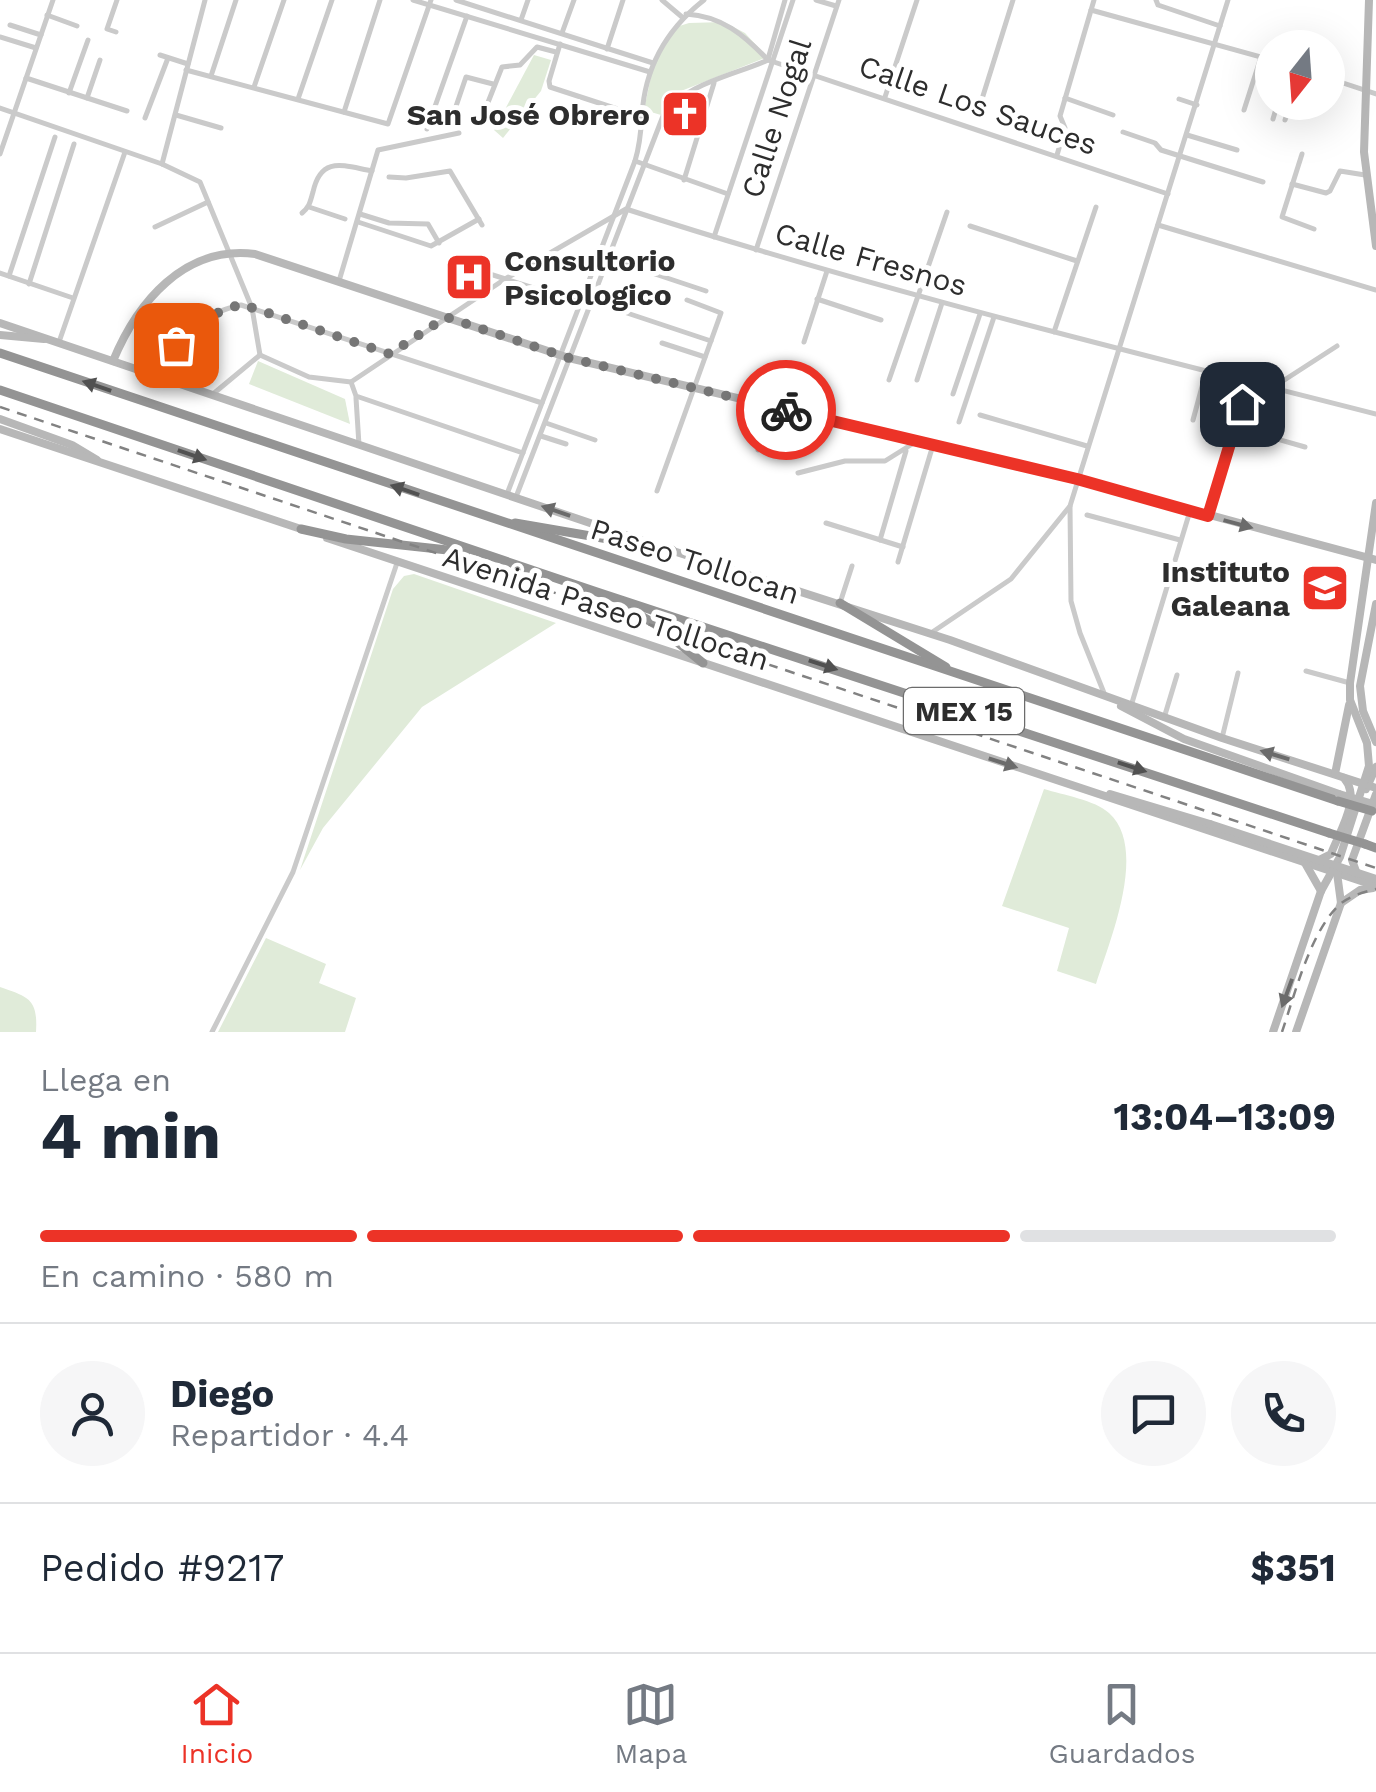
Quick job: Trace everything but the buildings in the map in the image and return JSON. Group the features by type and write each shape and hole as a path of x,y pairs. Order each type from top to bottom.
{"highway":[{"name":"Paseo Tollocan","path":"0,352 497,522 1375,810"},
{"name":"Paseo Tollocan","path":"0,390 597,592 1376,848"},
{"path":"497,522 672,550"},
{"path":"301,530 488,555"},
{"path":"597,592 655,624 703,663"},
{"path":"840,602 961,676"}],"main road":[{"path":"1368,0 1371,93 1366,175 1376,246"},
{"path":"113,361 133,318 153,294 182,270 228,254 255,254 564,357 1077,479 1372,559"},
{"path":"0,322 672,550 840,602 1371,788"},
{"path":"0,335 48,339"},
{"name":"Avenida Paseo Tollocan","path":"0,420 72,445 102,464"},
{"name":"Avenida Paseo Tollocan","path":"0,429 1376,884"},
{"path":"1338,774 1372,559 1376,502"},
{"path":"1376,604 1360,698 1376,742"},
{"path":"1106,696 1184,739 1339,797"},
{"path":"1273,1032 1321,892 1336,873 1371,788 1370,753 1350,700"},
{"path":"1364,882 1355,872 1352,860 1376,768"},
{"path":"1321,892 1305,863 1330,854 1352,796 1350,784 1338,774"},
{"name":"Avenida Paseo Tollocan","path":"1096,794 1130,798 1376,884"},
{"path":"1296,1032 1341,903 1336,873"},
{"path":"1341,903 1376,884"}],"street":[{"path":"0,154 52,0"},
{"path":"116,32 107,29 117,0"},
{"path":"162,164 205,0"},
{"path":"211,76 236,0"},
{"path":"254,87 284,0"},
{"path":"298,99 332,0"},
{"path":"344,112 380,0"},
{"path":"413,0 430,2 650,72"},
{"path":"456,0 480,4 653,63"},
{"path":"521,20 528,0"},
{"path":"574,0 548,83 642,117"},
{"path":"604,58 624,0"},
{"path":"662,0 684,16 711,18 726,24 744,35 770,63"},
{"path":"511,495 540,435 581,303 635,162 653,63 670,31 704,0"},
{"path":"770,63 785,0"},
{"path":"714,237 793,0"},
{"path":"816,0 838,3"},
{"path":"885,97 917,0"},
{"path":"982,100 1012,0"},
{"path":"1057,156 1066,128 1060,120 1065,98 1094,0"},
{"path":"1156,0 1166,10 1220,26"},
{"path":"1106,696 1071,601 1070,506 1228,0"},
{"path":"160,54 211,76 388,124 430,2"},
{"name":"Calle Nogal","path":"756,250 838,3"},
{"path":"1092,10 1255,55"},
{"path":"47,15 76,26"},
{"path":"428,129 467,16"},
{"path":"10,25 40,34"},
{"path":"0,37 36,48"},
{"path":"68,92 88,40"},
{"path":"481,120 502,67 520,65 537,47 556,52"},
{"path":"145,118 168,58"},
{"path":"87,98 100,60"},
{"path":"511,495 542,403 591,301 666,110 715,81 770,63"},
{"name":"Calle Los Sauces","path":"770,63 885,97 1168,194"},
{"path":"1244,110 1255,76"},
{"path":"452,118 466,77 493,84"},
{"path":"26,78 128,111"},
{"path":"684,180 715,81"},
{"path":"1345,84 1371,93"},
{"path":"1065,98 1113,115"},
{"path":"1179,98 1197,105"},
{"path":"0,108 196,179 252,308 260,355"},
{"path":"175,115 221,128"},
{"path":"1123,132 1263,182"},
{"path":"339,282 378,150 459,133"},
{"path":"1186,135 1237,150"},
{"path":"9,276 56,136"},
{"path":"30,284 74,144"},
{"path":"59,342 125,152"},
{"path":"1302,154 1282,217 1314,229"},
{"path":"635,162 728,194"},
{"path":"302,213 309,207 316,178 322,170 338,165 372,171"},
{"path":"1292,184 1326,193 1340,170 1366,175"},
{"path":"359,218 427,245 440,243 481,222 450,172 389,177"},
{"path":"155,227 208,202"},
{"path":"309,207 345,219"},
{"path":"1053,333 1096,207"},
{"path":"260,355 310,378 350,382 505,279 626,208"},
{"name":"Calle Fresnos","path":"626,208 918,297 1117,351 1376,414"},
{"path":"890,380 947,212"},
{"path":"383,226 428,224 440,243"},
{"path":"1158,225 1376,290"},
{"path":"970,226 1077,261"},
{"path":"607,258 706,292"},
{"path":"455,263 581,303"},
{"path":"804,342 827,271"},
{"path":"0,274 74,298"},
{"path":"817,299 881,320"},
{"path":"657,492 721,313 687,300"},
{"path":"591,301 711,341"},
{"path":"917,380 942,303"},
{"path":"161,377 176,345 202,319 236,305 542,403"},
{"path":"953,394 980,314"},
{"path":"960,422 994,317"},
{"path":"662,343 706,357"},
{"path":"1272,388 1337,346"},
{"path":"214,394 260,355"},
{"path":"1193,420 1206,372"},
{"path":"350,382 356,396 360,445"},
{"path":"1208,516 1248,382"},
{"path":"356,396 523,453"},
{"path":"758,450 774,406"},
{"path":"775,453 790,410"},
{"path":"980,415 1086,446"},
{"path":"544,423 595,440"},
{"path":"1235,427 1304,447"},
{"path":"540,435 566,444"},
{"path":"798,473 845,461 885,461 917,441"},
{"path":"898,562 933,445"},
{"path":"880,540 907,450"},
{"path":"931,634 1011,579 1070,506"},
{"path":"1131,706 1190,510"},
{"path":"1086,515 1181,540"},
{"path":"826,523 902,547"},
{"path":"212,1032 293,872 396,563"},
{"path":"840,602 852,566"},
{"path":"1306,670 1350,683"},
{"path":"1222,738 1238,673"},
{"path":"1164,718 1177,675"}],"green space":[{"path":"724,22 745,33 767,57 676,93 661,115 644,110 654,62 673,28 689,23"},
{"path":"534,55 551,60 541,91 503,138 494,130"},
{"path":"258,361 345,399 350,424 249,384"},
{"path":"414,574 556,623 422,707 323,828 300,870 393,589 404,576"},
{"path":"1044,789 1078,798 1109,813 1120,829 1126,849 1122,896 1096,984 1057,971 1069,928 1002,906"},
{"path":"266,938 326,964 319,983 356,998 345,1032 218,1032"},
{"path":"0,987 30,1001 36,1032 0,1032"}],"railway":[{"path":"0,407 1376,868"},
{"path":"1282,1032 1305,964 1329,916 1348,899 1376,889"}],"way so far":[{"path":"176,345 202,319 241,304 390,354 446,317 569,358 786,410"}],"place":[{"name":"San José Obrero","path":"685,114"},
{"name":"Consultorio Psicologico","path":"469,277"},
{"name":"Instituto Galeana","path":"1325,588"}],"route":[{"path":"786,410 1077,479 1208,516 1242,404"}]}
